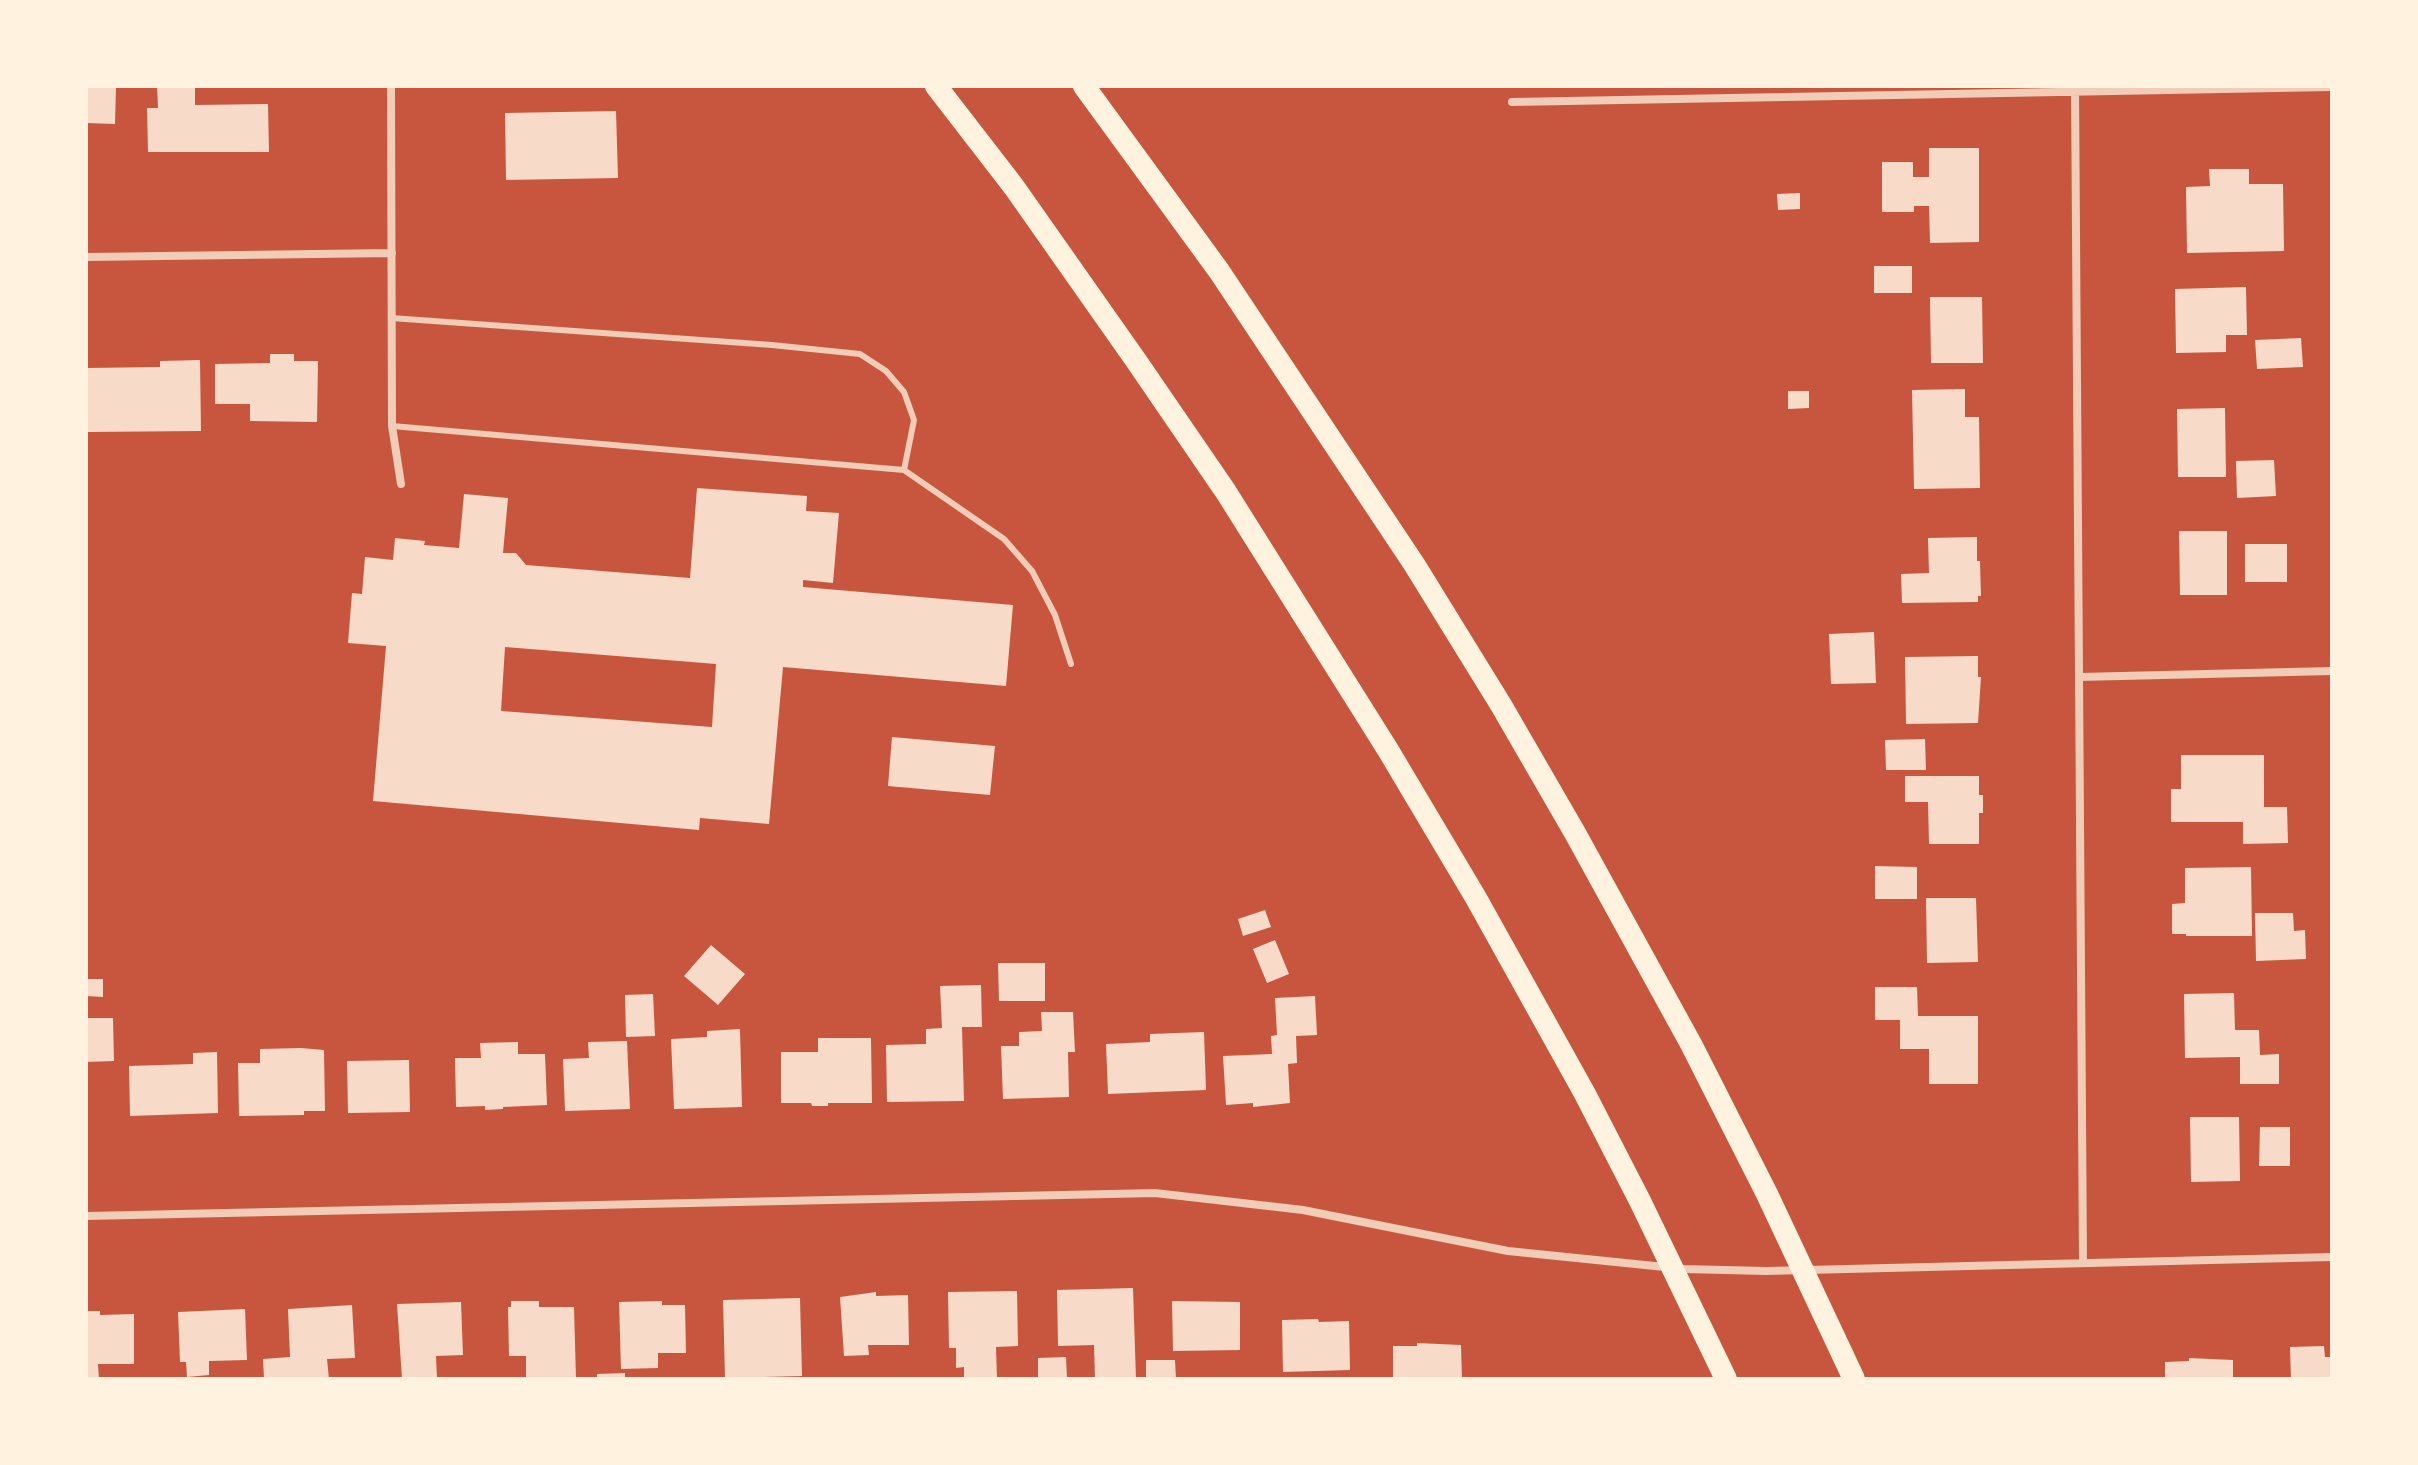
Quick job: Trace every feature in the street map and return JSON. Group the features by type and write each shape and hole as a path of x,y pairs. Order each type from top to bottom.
{"highway":[{"path":"936,86 1014,187 1200,453 1388,750 1476,898 1585,1094 1726,1379"},
{"path":"1084,86 1245,308 1414,564 1501,705 1691,1044 1767,1194 1854,1379"}],"street":[{"path":"391,86 392,426 401,484"},
{"path":"1512,102 2332,87"},
{"path":"2075,90 2083,1263"},
{"path":"86,257 392,253"},
{"path":"2079,677 2332,671"},
{"path":"86,1216 1155,1193 1303,1210 1508,1251 1684,1269 1766,1271 2332,1257"}],"lane":[{"path":"391,318 860,354 886,371 904,392 914,420 904,470"},
{"path":"392,426 810,461 874,470 904,470 1004,539 1032,571 1055,615 1071,664"}],"building":[{"path":"86,86 116,86 115,124 86,123"},
{"path":"157,86 195,86 195,105 268,104 269,152 148,152 147,108 158,108"},
{"path":"616,111 618,178 506,180 505,113"},
{"path":"1929,148 1979,148 1979,242 1930,243 1929,206 1914,206 1914,212 1882,212 1882,162 1913,162 1913,177 1929,177"},
{"path":"2209,169 2249,169 2249,184 2283,184 2284,251 2187,253 2186,187 2210,186"},
{"path":"1800,193 1800,209 1778,210 1777,194"},
{"path":"1874,266 1912,266 1912,293 1874,293"},
{"path":"2246,287 2247,335 2226,335 2226,352 2176,353 2175,289"},
{"path":"1930,297 1982,297 1983,363 1931,363"},
{"path":"2301,338 2303,367 2257,369 2255,340"},
{"path":"270,354 294,354 294,361 318,361 317,422 250,421 250,404 215,404 215,364 270,363"},
{"path":"200,360 201,431 86,432 86,368 160,367 160,361"},
{"path":"1965,389 1965,417 1979,417 1980,488 1914,489 1912,390"},
{"path":"1788,391 1809,391 1809,408 1788,409"},
{"path":"2225,408 2226,477 2178,477 2177,409"},
{"path":"2274,460 2276,496 2237,498 2236,461"},
{"path":"697,488 807,496 806,511 839,513 833,583 803,580 803,587 1013,605 1006,686 783,667 769,824 700,818 699,830 373,801 386,646 348,643 352,593 362,594 365,557 393,560 395,538 425,541 424,545 459,548 464,494 508,498 503,553 516,553 526,565 690,578","holes":["505,647 716,664 712,727 501,711"]},
{"path":"2179,531 2227,531 2227,595 2180,595"},
{"path":"1977,537 1981,596 1978,596 1978,602 1902,603 1901,574 1929,573 1928,538"},
{"path":"2245,544 2287,544 2287,582 2245,582"},
{"path":"1874,632 1876,683 1831,684 1829,634"},
{"path":"1978,656 1978,677 1981,677 1978,723 1906,724 1905,657"},
{"path":"892,737 995,746 990,795 888,786"},
{"path":"1925,739 1926,770 1886,770 1885,740"},
{"path":"2181,755 2264,755 2264,807 2287,807 2288,843 2243,844 2243,822 2171,822 2171,789 2181,789"},
{"path":"1905,776 1979,776 1983,813 1979,813 1979,844 1929,844 1928,802 1905,802"},
{"path":"1875,866 1917,867 1917,899 1875,899"},
{"path":"2251,867 2252,936 2172,934 2172,904 2185,903 2185,868"},
{"path":"1926,898 1976,898 1978,962 1927,963"},
{"path":"1265,910 1271,927 1243,936 1238,919"},
{"path":"2255,913 2293,913 2294,931 2305,930 2306,959 2256,961"},
{"path":"1275,940 1289,974 1267,983 1253,949"},
{"path":"711,945 745,974 718,1005 684,976"},
{"path":"998,963 1045,963 1045,1001 999,1001"},
{"path":"86,979 103,979 103,997 86,996"},
{"path":"981,985 982,1027 962,1027 964,1101 887,1102 886,1045 926,1044 926,1029 942,1028 940,986"},
{"path":"1875,987 1917,987 1918,1016 1978,1016 1978,1084 1929,1084 1929,1049 1900,1049 1900,1020 1875,1020"},
{"path":"2234,993 2235,1030 2259,1030 2260,1055 2279,1054 2279,1084 2240,1084 2240,1057 2185,1058 2184,994"},
{"path":"653,994 655,1036 626,1037 625,995"},
{"path":"1315,996 1317,1035 1296,1036 1297,1063 1288,1064 1290,1103 1253,1107 1253,1103 1226,1105 1223,1056 1272,1054 1271,1036 1277,1035 1275,998"},
{"path":"1041,1012 1073,1012 1075,1052 1068,1052 1069,1097 1003,1099 1001,1046 1019,1046 1019,1032 1042,1031"},
{"path":"86,1018 113,1018 114,1061 86,1062"},
{"path":"740,1029 742,1107 674,1109 671,1039 707,1037 707,1031"},
{"path":"1204,1032 1206,1090 1108,1094 1106,1044 1150,1042 1150,1034"},
{"path":"818,1038 871,1038 872,1103 812,1106 811,1103 781,1103 781,1052 818,1052"},
{"path":"627,1041 630,1109 565,1111 563,1059 589,1058 588,1042"},
{"path":"518,1042 518,1054 545,1054 547,1105 485,1110 485,1106 456,1107 455,1058 481,1058 480,1043"},
{"path":"260,1049 324,1050 325,1111 304,1111 304,1115 239,1116 238,1063 260,1063"},
{"path":"217,1052 218,1113 130,1116 129,1066 193,1064 193,1053"},
{"path":"409,1060 410,1112 348,1113 347,1061"},
{"path":"2190,1117 2239,1117 2240,1181 2191,1182"},
{"path":"2260,1127 2290,1127 2290,1166 2259,1166"},
{"path":"1133,1288 1136,1379 1095,1379 1094,1345 1058,1346 1057,1290"},
{"path":"1017,1291 1018,1346 996,1347 997,1379 964,1379 964,1367 956,1368 956,1348 949,1348 948,1292"},
{"path":"876,1292 876,1296 908,1295 909,1345 868,1345 869,1355 844,1356 840,1297"},
{"path":"800,1298 802,1376 725,1378 723,1300"},
{"path":"511,1301 539,1301 539,1307 574,1307 576,1379 526,1379 526,1356 509,1356 508,1307 511,1307"},
{"path":"662,1301 662,1305 685,1305 686,1353 658,1353 658,1368 621,1369 619,1302"},
{"path":"1172,1301 1240,1302 1240,1350 1173,1351"},
{"path":"461,1302 463,1355 436,1356 437,1379 402,1379 397,1304"},
{"path":"352,1305 355,1358 327,1359 329,1379 264,1379 263,1359 290,1357 288,1309"},
{"path":"245,1309 247,1360 209,1361 209,1375 187,1377 186,1362 180,1362 178,1312"},
{"path":"86,1311 100,1311 100,1315 134,1314 134,1364 98,1364 99,1379 86,1379"},
{"path":"1318,1319 1319,1322 1349,1321 1350,1370 1283,1372 1282,1320"},
{"path":"1417,1343 1461,1345 1462,1379 1393,1379 1393,1346 1417,1346"},
{"path":"2324,1346 2325,1357 2332,1357 2332,1379 2291,1379 2290,1347"},
{"path":"1066,1357 1067,1379 1038,1379 1038,1358"},
{"path":"2189,1358 2233,1360 2233,1379 2165,1379 2165,1362 2189,1361"},
{"path":"1146,1360 1175,1360 1176,1379 1146,1379"},
{"path":"625,1373 625,1379 597,1379 597,1374"}]}
